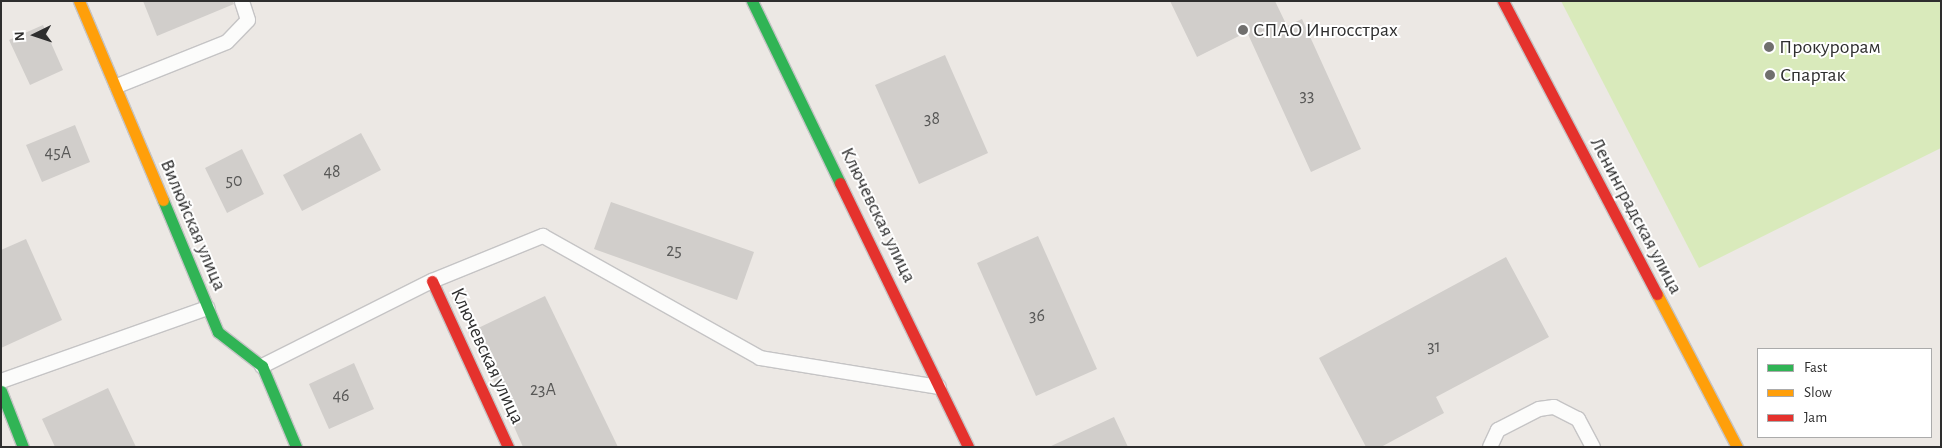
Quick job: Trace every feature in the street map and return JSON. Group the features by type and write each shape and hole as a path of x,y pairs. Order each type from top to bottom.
{"main road":[{"name":"Вилюйская улица","path":"79,1 117,86 218,332 262,366 296,447"},
{"name":"Ключевская улица","path":"752,1 942,387 968,447"},
{"name":"Ленинградская улица","path":"1503,1 1737,447"},
{"name":"Ключевская улица","path":"432,282 508,447"},
{"path":"1,391 23,447"}],"lane":[{"path":"117,86 227,42 248,20 242,1"},
{"path":"262,366 432,282 543,236 760,358 942,387"},
{"path":"1,381 208,308"},
{"path":"1490,447 1498,430 1539,409 1554,407 1578,419 1593,447"}],"green space":[{"name":"Спартак","path":"1561,1 1941,1 1941,148 1699,268"}],"building":[{"path":"143,1 233,1 234,4 157,36"},
{"path":"1170,1 1275,1 1287,26 1302,19 1361,149 1311,172 1247,32 1197,57"},
{"path":"43,25 63,70 30,85 9,40"},
{"path":"945,55 988,153 919,184 875,85"},
{"path":"75,125 90,162 42,182 26,145"},
{"path":"361,133 381,170 302,211 283,175"},
{"path":"242,149 264,194 227,213 205,168"},
{"path":"611,202 754,252 737,300 594,249"},
{"path":"1038,236 1097,369 1036,396 977,263"},
{"path":"26,239 62,320 1,348 1,250"},
{"path":"1506,257 1549,337 1436,397 1444,413 1381,447 1366,447 1319,358"},
{"path":"545,296 618,447 523,447 472,331"},
{"path":"354,363 374,409 329,429 309,384"},
{"path":"108,388 136,447 55,447 42,419"},
{"path":"1114,417 1128,447 1049,447"}],"traffic: fast":[{"path":"752,1 840,183"},
{"path":"163,200 218,332 262,366 296,447"},
{"path":"1,391 23,447"}],"traffic: slow":[{"path":"79,1 163,200"},
{"path":"1657,294 1737,447"}],"traffic: jam":[{"path":"1503,1 1657,294"},
{"path":"840,183 968,447"},
{"path":"432,281 508,447"}],"place":[{"name":"СПАО Ингосстрах","path":"1243,30"},
{"name":"Прокурорам","path":"1769,47"},
{"name":"Спартак","path":"1770,75"}]}
